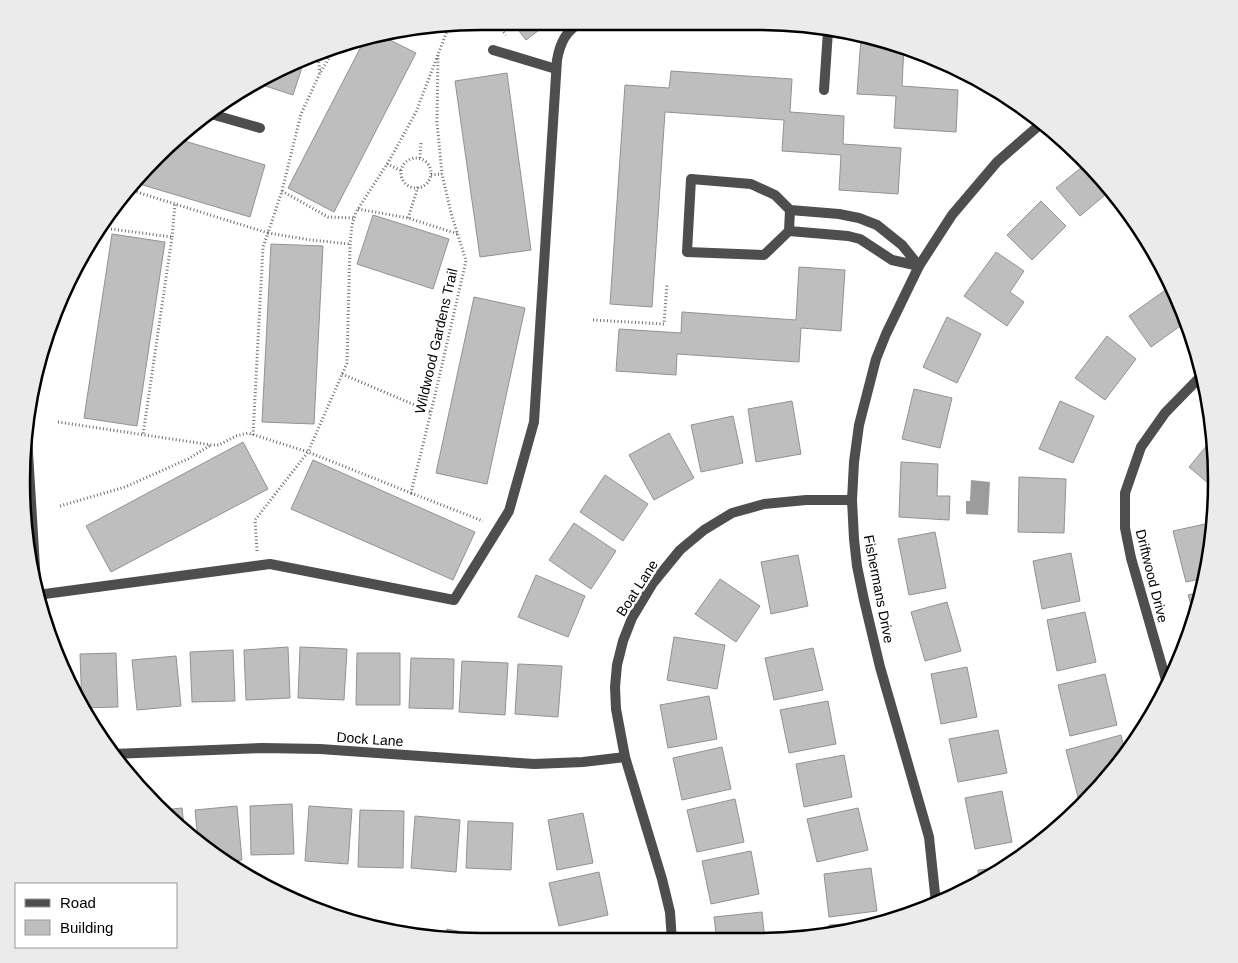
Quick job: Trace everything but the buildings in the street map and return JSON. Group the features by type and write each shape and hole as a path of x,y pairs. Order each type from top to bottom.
{"street":[{"path":"44,594 270,564 454,600 509,511 534,422 556,69 562,41 571,30"},
{"path":"824,90 828,36"},
{"path":"493,50 556,69"},
{"path":"217,116 260,128"},
{"name":"Fishermans Drive","path":"935,896 929,837 880,668 857,566 852,500 854,462 859,425 876,359 919,266 952,215 997,162 1037,128"},
{"path":"790,210 789,231 764,255 687,252 691,179 751,184 775,195 790,210 839,214 859,218 877,225 902,245 919,266"},
{"path":"789,231 848,236 860,239 892,260 919,266"},
{"name":"Driftwood Drive","path":"1164,674 1131,558 1125,528 1125,493 1141,447 1165,413 1196,381"},
{"path":"30,486 33,529"},
{"name":"Boat Lane","path":"671,933 670,912 662,879 625,757 616,709 617,665 623,641 632,618 653,583 680,550 704,530 732,513 764,504 806,500 852,500"},
{"name":"Dock Lane","path":"121,754 262,748 534,764 583,762 625,757"}],"path":[{"name":"Wildwood Gardens Trail","path":"257,566 255,520 308,452 347,363 350,244 354,218 416,112 447,32"},
{"name":"Wildwood Gardens Trail","path":"411,493 466,261 451,213 442,174 437,122 438,55"},
{"path":"253,435 263,247 282,191 301,114 330,56"},
{"path":"319,60 320,73"},
{"path":"420,158 421,144"},
{"path":"420,158 428,163 431,175 428,182 424,185 418,187 410,186 403,179 402,171 406,162 420,158"},
{"path":"387,164 402,171"},
{"path":"431,175 442,174"},
{"path":"408,218 418,187"},
{"path":"282,191 328,216 354,218"},
{"path":"136,192 268,233 350,244"},
{"path":"143,435 172,237 175,204"},
{"path":"358,209 408,218 458,234"},
{"path":"111,229 172,237"},
{"path":"593,320 664,324 667,284"},
{"path":"342,374 431,412"},
{"path":"58,422 212,445 248,433 308,452 499,527"},
{"path":"60,506 125,487 212,445"}],"shaded area":[{"path":"971,480 990,482 988,515 966,514 966,501 970,501"}]}
